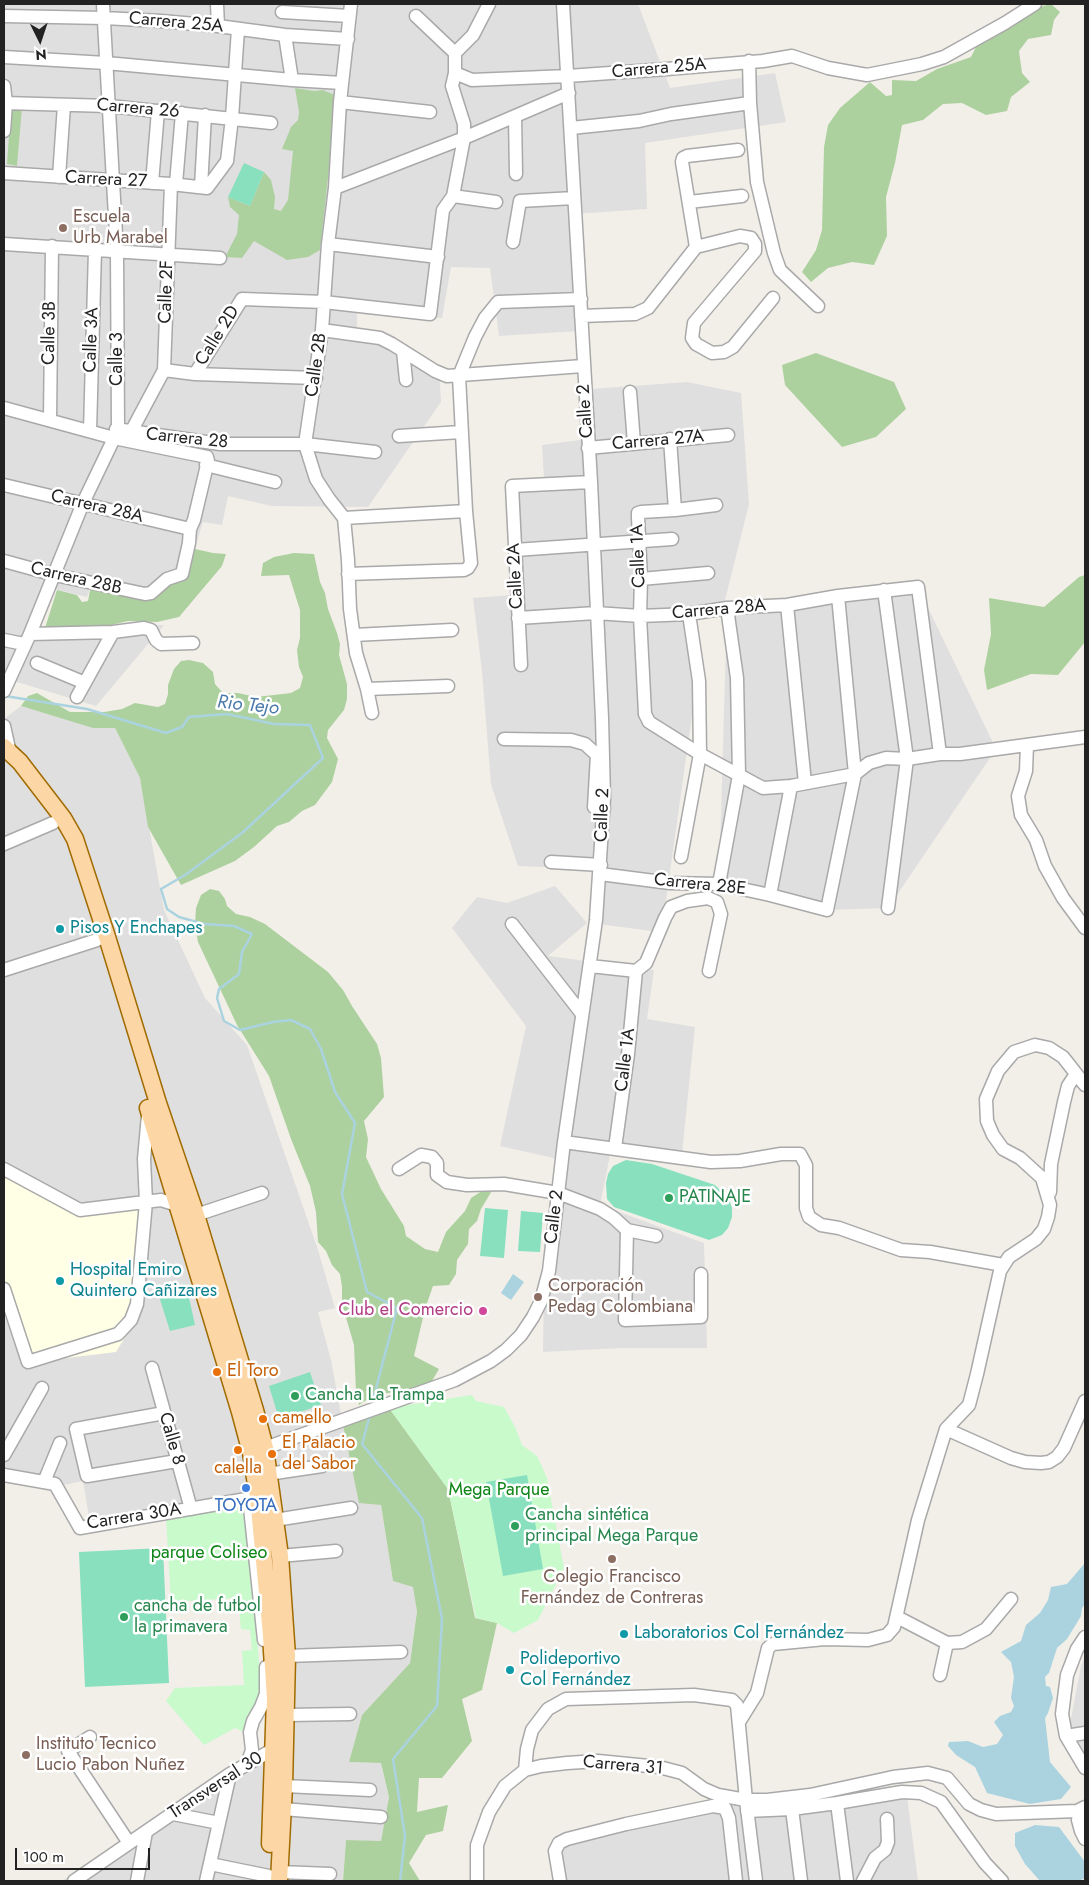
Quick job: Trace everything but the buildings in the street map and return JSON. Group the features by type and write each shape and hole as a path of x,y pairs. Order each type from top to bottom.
{"main road":[{"path":"6,754 53,823 71,857 177,1205 203,1284 251,1453 253,1497 271,1635 275,1699 274,1877"},
{"path":"6,754 20,762 63,818 75,839 158,1103 196,1215 265,1448 280,1556 287,1656 286,1715 276,1748 284,1786 283,1809 274,1877"}],"street":[{"name":"Calle 3","path":"6,687 83,503 116,434 117,252 103,4"},
{"path":"214,4 218,26"},
{"path":"455,53 473,35 489,4"},
{"name":"Calle 2","path":"265,1448 455,1380 491,1361 506,1350 521,1335 533,1317 541,1301 549,1271 564,1142 596,920 600,870 602,718 591,482 563,4"},
{"name":"Carrera 25A","path":"456,73 472,80 568,76 667,70 792,56 828,68 867,75 913,66 944,57 1035,4"},
{"path":"292,80 282,34 282,8 350,10"},
{"name":"Calle 2B","path":"344,518 316,478 305,444 322,330 328,244 335,188 340,102 350,10"},
{"name":"Carrera 25A","path":"4,16 104,18 218,26 282,34 348,39"},
{"path":"324,302 430,314 443,210 453,196 464,138 464,124 452,86 456,73 455,53 416,16"},
{"path":"204,187 227,161 238,29"},
{"path":"4,57 106,63 342,83"},
{"path":"749,61 750,103 757,182 780,270 818,306"},
{"path":"4,86 4,131"},
{"path":"335,188 464,138 569,93"},
{"path":"340,102 430,112"},
{"name":"Carrera 26","path":"5,103 109,106 271,123"},
{"path":"570,128 638,121 671,114 750,103"},
{"path":"59,177 64,105"},
{"path":"152,182 158,111"},
{"name":"Calle 2F","path":"164,370 173,184 182,113"},
{"path":"204,187 205,115"},
{"path":"516,116 516,174"},
{"path":"696,247 682,162 683,158 738,150"},
{"name":"Carrera 27","path":"4,174 152,182 204,187"},
{"path":"453,196 496,202"},
{"path":"689,202 742,196"},
{"path":"513,242 520,201 574,198"},
{"path":"581,316 642,312 648,308 696,247 740,236 751,238 755,244 755,251 694,323 692,338 696,344 712,353 724,352 733,347 773,298"},
{"path":"4,244 220,258"},
{"path":"328,244 438,257"},
{"name":"Calle 3B","path":"50,416 52,246"},
{"name":"Calle 3A","path":"90,427 95,250"},
{"name":"Calle 2D","path":"195,374 242,298 324,302"},
{"path":"348,574 464,570 468,568 470,563 459,376 475,337 485,318 498,302 581,299"},
{"path":"322,330 380,338 435,371 447,376 583,366"},
{"path":"403,351 406,380"},
{"path":"131,432 164,370 195,374 316,378"},
{"path":"630,392 634,443"},
{"name":"Carrera 28","path":"4,400 50,416 206,457 207,462 275,482"},
{"name":"Carrera 28","path":"4,408 50,416"},
{"name":"Carrera 28","path":"116,434 131,432 220,444 305,444 374,452"},
{"path":"399,436 462,432"},
{"name":"Carrera 27A","path":"588,448 728,435"},
{"path":"670,439 675,510 716,505"},
{"path":"190,529 194,520 207,462"},
{"name":"Calle 2A","path":"520,665 512,486 591,482"},
{"name":"Carrera 28A","path":"4,485 190,529"},
{"name":"Calle 1A","path":"675,510 638,513 641,579 640,616 646,718 649,722 700,754"},
{"path":"372,713 356,653 350,609 344,518 466,511"},
{"name":"Carrera 28B","path":"4,561 54,575 149,594 167,579 182,574 190,529"},
{"path":"515,550 672,540"},
{"path":"641,579 708,573"},
{"name":"Carrera 28A","path":"518,618 596,613 640,616 690,614 727,608 787,605 838,596 918,587 940,754"},
{"path":"884,590 907,759 888,908"},
{"path":"838,596 855,774"},
{"path":"787,605 805,783"},
{"path":"719,884 739,775 736,678 727,608"},
{"path":"681,857 700,754 698,681 690,614"},
{"path":"4,640 148,628 161,644 193,643"},
{"path":"354,635 452,630"},
{"path":"77,697 113,632"},
{"path":"37,663 85,683"},
{"path":"367,689 448,686"},
{"path":"4,726 6,754"},
{"path":"700,754 763,788 791,786 855,774 869,762 886,758 907,759 940,754 960,754 1085,737"},
{"path":"504,739 571,740 584,744 597,755 601,801"},
{"path":"1027,745 1026,771 1018,796 1021,815 1036,840 1045,866 1054,882 1085,928"},
{"name":"Carrera 28E","path":"551,862 670,883 719,884 827,910 855,774"},
{"path":"770,895 791,786"},
{"path":"4,842 53,823"},
{"path":"590,966 636,971 646,963 671,908 687,901 708,898 717,902 721,914 709,971"},
{"path":"512,924 582,1014"},
{"path":"4,970 97,940"},
{"name":"Calle 1A","path":"615,1148 628,1054 636,971"},
{"path":"1050,1205 1042,1178 1020,1158 1003,1149 993,1135 987,1121 986,1099 998,1071 1014,1052 1035,1045 1050,1048 1063,1057 1085,1085"},
{"path":"739,1722 757,1693 768,1648 771,1646 825,1639 868,1640 887,1635 894,1627 918,1520 946,1429 968,1405 1003,1265 1009,1257 1036,1239 1044,1229 1050,1205 1051,1164 1055,1143 1068,1086 1076,1074"},
{"path":"4,1289 28,1362 118,1334 131,1320 137,1304 146,1202 144,1159 148,1108"},
{"path":"564,1142 711,1162 740,1161 781,1154 800,1154 806,1165 806,1208 809,1217 821,1225 840,1228 900,1250 930,1252 1003,1265"},
{"path":"399,1169 421,1155 432,1157 437,1163 438,1175 446,1182 467,1185 504,1184 558,1193 600,1210 614,1218 626,1230 656,1236"},
{"path":"4,1169 80,1210 161,1200 177,1205"},
{"path":"196,1215 262,1194"},
{"path":"626,1230 625,1320 701,1318 701,1274"},
{"name":"Calle 8","path":"152,1368 191,1509"},
{"path":"4,1455 42,1388"},
{"path":"946,1429 1011,1458 1041,1464 1057,1457 1064,1448 1085,1404"},
{"path":"164,1412 76,1429 87,1476 178,1461"},
{"path":"44,1482 60,1444"},
{"path":"268,1474 322,1466"},
{"name":"Carrera 30A","path":"4,1475 55,1484 80,1528 253,1497"},
{"path":"247,1764 252,1750 250,1732 253,1721 266,1694 266,1658 253,1497"},
{"path":"275,1520 351,1508"},
{"path":"280,1556 336,1551"},
{"path":"897,1617 947,1643 962,1642 986,1629 1012,1599"},
{"path":"1085,1637 1077,1650 1067,1676 1062,1714 1066,1736 1085,1768"},
{"path":"940,1675 947,1643"},
{"path":"287,1656 401,1652"},
{"path":"468,1881 477,1845 489,1812 505,1786 525,1770 527,1749 532,1730 548,1709 566,1699 694,1695 732,1700 737,1705 746,1805 756,1881"},
{"path":"286,1715 350,1714"},
{"path":"1066,1736 1085,1733"},
{"path":"90,1737 68,1751 130,1843"},
{"path":"252,1741 276,1748"},
{"name":"Transversal 30","path":"80,1879 230,1774 276,1748"},
{"name":"Carrera 31","path":"525,1770 540,1766 598,1761 659,1767 682,1773 704,1788 746,1805"},
{"path":"746,1805 768,1800 810,1795 892,1777 928,1773 947,1778 969,1804 996,1814 1082,1814 1081,1832 1085,1839"},
{"path":"206,1881 230,1774"},
{"path":"284,1786 370,1790"},
{"path":"746,1805 792,1809 902,1792 921,1793 941,1802 986,1863 1002,1881"},
{"path":"837,1803 847,1881"},
{"path":"560,1881 556,1851 559,1843 626,1824 713,1806 725,1808 729,1818 736,1881"},
{"path":"283,1809 381,1817"},
{"path":"792,1809 801,1881"},
{"path":"173,1814 219,1823"},
{"path":"863,1881 875,1858 885,1850 888,1842 887,1819"},
{"path":"137,1881 146,1832"},
{"path":"477,1845 477,1881"},
{"path":"210,1864 274,1877 330,1874"}],"shaded area":[{"path":"4,4 638,4 670,88 775,73 786,122 645,143 647,209 574,214 579,331 499,336 490,268 451,267 442,318 357,312 357,331 439,368 441,402 368,507 272,506 228,496 222,525 203,522 185,580 166,583 150,598 91,586 87,597 55,589 35,631 164,625 96,706 4,678"},
{"path":"687,382 741,393 749,504 721,616 694,619 697,680 666,900 652,931 598,924 595,869 518,866 491,784 482,671 473,598 511,595 508,480 544,478 542,445 580,440 578,390"},
{"path":"918,587 996,749 888,908 827,910 719,884 727,608"},
{"path":"21,706 93,727 115,728 140,778 164,910 205,998 247,1045 318,1250 335,1308 318,1312 331,1360 343,1425 381,1505 393,1581 414,1587 417,1610 410,1663 362,1715 349,1762 381,1763 389,1797 381,1842 346,1840 343,1881 62,1881 197,1792 252,1764 289,1756 246,1506 91,1529 83,1481 49,1488 4,1480 4,761 18,749 4,719"},
{"path":"555,886 587,923 548,956 654,970 647,1019 695,1027 681,1163 610,1155 600,1205 704,1243 707,1348 621,1348 543,1352 544,1278 558,1159 500,1146 526,1026 452,928 477,897 507,903"},
{"path":"4,1165 81,1207 141,1195 135,1321 116,1352 58,1359 24,1369 4,1314"},
{"path":"1085,1657 1085,1752 1069,1729 1081,1666"},
{"path":"906,1788 918,1881 564,1881 560,1844 692,1807 836,1802"}],"green space":[{"path":"1051,4 1060,12 1054,20 1051,35 1028,39 1019,51 1022,73 1030,82 1011,97 1007,111 986,115 962,103 943,104 923,120 902,125 886,197 887,236 874,265 852,262 828,268 811,282 802,272 816,250 822,230 824,147 828,125 840,108 870,82 886,96 892,95 892,80 916,81 937,69 971,57 978,43 1012,26 1043,6"},
{"path":"295,88 314,91 323,90 337,96 320,250 308,257 287,260 254,241 242,258 225,257 237,234 239,215 230,207 228,197 250,206 264,172 271,180 275,197 274,209 281,211 288,200 293,151 282,149 291,127 298,120 299,112"},
{"path":"11,107 22,107 17,166 7,164"},
{"path":"244,163 264,172 250,206 228,197"},
{"path":"816,353 894,382 906,409 876,437 842,447 785,385 782,365"},
{"path":"195,549 226,554 222,566 179,617 157,622 128,621 103,627 45,628 57,590 77,595 82,602 88,601 91,585 150,598 166,583 185,580"},
{"path":"294,553 314,554 320,582 340,644 339,655 347,684 347,699 344,710 328,730 327,738 338,759 332,782 315,805 302,811 289,822 277,826 235,861 181,885 148,827 140,778 115,728 93,728 21,706 28,696 37,693 70,712 104,712 122,709 135,703 158,707 165,704 168,685 174,669 181,661 189,660 203,663 213,672 215,684 223,693 238,693 256,697 291,693 300,688 303,677 299,667 297,650 300,638 300,610 289,575 261,576 263,563 274,557"},
{"path":"1085,575 1085,642 1058,675 1031,674 987,690 984,670 991,634 989,598 1044,607 1079,577"},
{"path":"210,889 219,891 225,899 227,906 236,914 250,917 265,924 328,972 343,990 377,1044 381,1058 384,1097 364,1121 368,1139 366,1157 381,1189 404,1226 406,1236 425,1249 438,1252 446,1232 465,1211 471,1198 488,1187 493,1189 481,1209 477,1221 469,1229 468,1244 457,1260 456,1274 449,1285 433,1286 425,1309 414,1356 439,1369 432,1381 403,1391 374,1395 359,1405 356,1392 354,1345 342,1304 340,1274 318,1242 316,1212 310,1186 269,1076 237,1025 198,942 195,924 196,908 201,895"},
{"path":"626,1160 652,1164 715,1185 729,1199 732,1208 732,1217 728,1228 722,1235 709,1240 614,1207 607,1199 606,1183 608,1174 613,1166"},
{"path":"485,1208 508,1210 504,1258 480,1256"},
{"path":"521,1211 543,1213 540,1252 518,1251"},
{"path":"186,1284 195,1325 170,1331 157,1290"},
{"name":"Cancha La Trampa","path":"310,1372 321,1405 279,1419 269,1386"},
{"name":"Mega Parque","path":"472,1395 476,1401 504,1407 522,1445 537,1456 547,1478 564,1568 538,1620 514,1633 497,1623 476,1618 448,1489 389,1408"},
{"path":"389,1408 448,1489 475,1618 497,1623 482,1690 462,1699 472,1741 442,1778 419,1778 417,1812 448,1805 443,1831 426,1835 409,1863 420,1881 343,1881 346,1840 381,1841 389,1797 381,1763 349,1762 362,1715 410,1663 417,1611 413,1587 393,1581 381,1505 359,1503 343,1425"},
{"name":"Cancha sintética principal Mega Parque","path":"527,1475 543,1569 503,1576 486,1482"},
{"name":"parque Coliseo","path":"246,1506 262,1698 246,1721 244,1732 235,1728 204,1745 166,1701 175,1688 244,1685 242,1651 252,1650 250,1630 241,1629 238,1598 171,1602 166,1518"},
{"name":"cancha de futbol la primavera","path":"163,1548 169,1683 85,1687 79,1552"}],"water":[{"path":"513,1274 524,1282 511,1300 501,1293"},
{"path":"1085,1563 1085,1604 1082,1608 1081,1616 1067,1639 1057,1648 1049,1673 1045,1677 1046,1686 1050,1687 1053,1698 1045,1718 1050,1762 1071,1787 1061,1799 1030,1804 987,1793 975,1767 956,1755 948,1746 949,1742 968,1741 983,1747 997,1744 1003,1735 994,1722 1000,1716 1011,1712 1014,1706 1011,1698 1014,1677 1011,1662 1001,1652 1021,1641 1026,1625 1040,1613 1048,1600 1051,1587 1067,1584"},
{"path":"1035,1825 1059,1827 1085,1862 1085,1878 1079,1881 1040,1881 1025,1864 1015,1846 1015,1833"}],"waterway":[{"name":"Rio Tejo","path":"5,696 87,709 166,733 182,727 189,717 227,714 274,724 310,725 323,758 242,833 185,875 161,889 167,909 179,917 204,924 234,926 252,934 242,952 239,974 219,989 217,998 224,1021 240,1030 273,1022 291,1020 310,1029 321,1049 335,1092 355,1123 342,1194 367,1292 397,1308 372,1404"},
{"path":"370,1415 362,1444 422,1518 442,1619 437,1706 393,1759 405,1836 400,1881"}],"place":[{"name":"Escuela Urb Marabel","path":"63,228"},
{"name":"Pisos Y Enchapes","path":"60,929"},
{"name":"PATINAJE","path":"669,1198"},
{"name":"Hospital Emiro Quintero Cañizares","path":"60,1281"},
{"name":"Corporación Pedag Colombiana","path":"538,1297"},
{"name":"Club el Comercio","path":"483,1311"},
{"name":"El Toro","path":"217,1372"},
{"name":"Cancha La Trampa","path":"295,1396"},
{"name":"camello","path":"263,1419"},
{"name":"calella","path":"238,1450"},
{"name":"El Palacio del Sabor","path":"272,1454"},
{"name":"TOYOTA","path":"246,1488"},
{"name":"Cancha sintética principal Mega Parque","path":"515,1526"},
{"name":"Colegio Francisco Fernández de Contreras","path":"612,1559"},
{"name":"cancha de futbol la primavera","path":"124,1617"},
{"name":"Laboratorios Col Fernández","path":"624,1634"},
{"name":"Polideportivo Col Fernández","path":"510,1670"},
{"name":"Instituto Tecnico Lucio Pabon Nuñez","path":"26,1755"}]}
